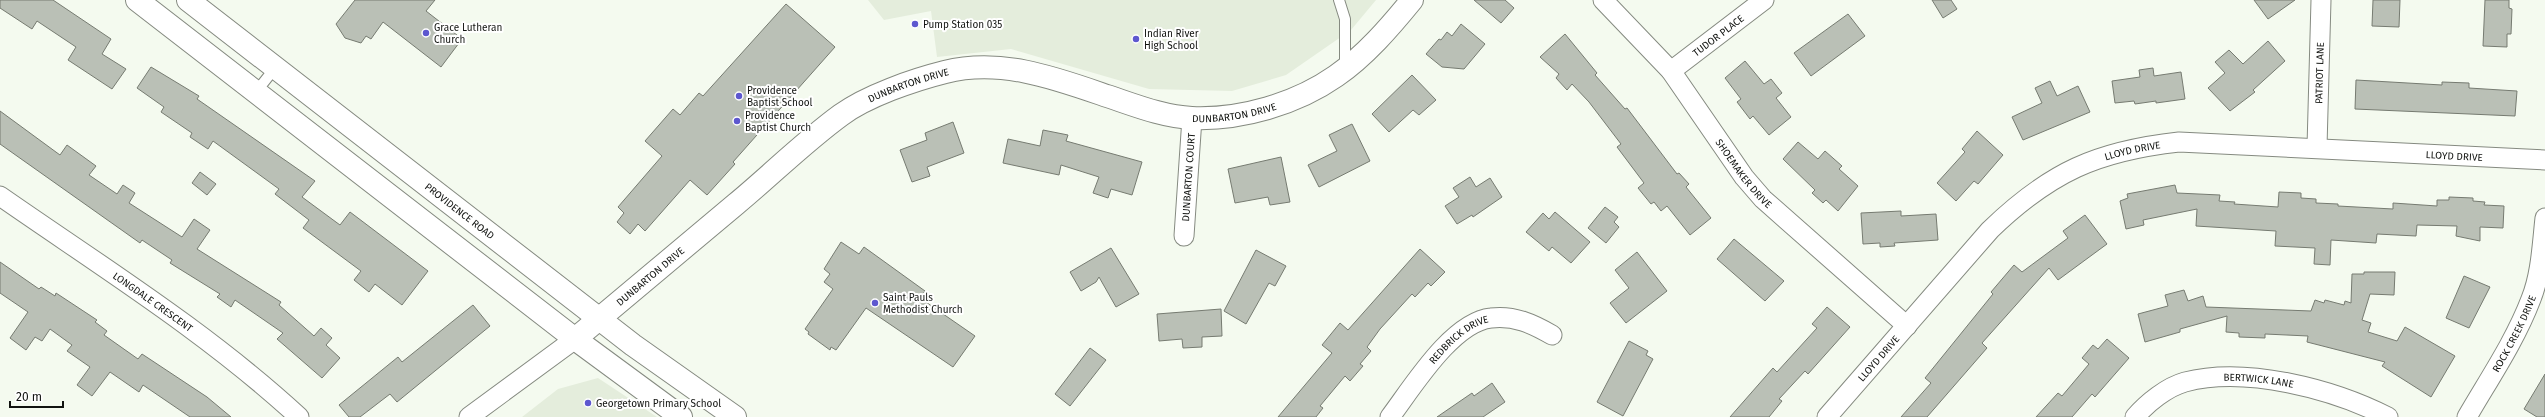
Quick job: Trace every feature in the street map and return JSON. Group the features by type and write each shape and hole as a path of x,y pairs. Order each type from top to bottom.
{"main road":[{"path":"138,0 575,339 681,417"},
{"name":"PROVIDENCE ROAD","path":"188,0 599,319 735,417"},
{"name":"DUNBARTON DRIVE","path":"575,339 842,114 867,101 914,82 947,71 983,68 1019,69 1050,76 1126,102 1192,118 1229,116 1264,109 1299,96 1336,76 1365,51 1412,0"}],"street":[{"name":"SHOEMAKER DRIVE","path":"1603,0 1671,71 1744,177 1763,199 1907,326"},
{"name":"TUDOR PLACE","path":"1671,71 1764,0"},
{"name":"PATRIOT LANE","path":"2317,147 2321,0"},
{"name":"DUNBARTON COURT","path":"1184,236 1192,118"},
{"name":"LLOYD DRIVE","path":"1827,417 1990,230 2020,201 2058,176 2100,156 2137,146 2179,142 2317,147 2545,160"},
{"name":"LONGDALE CRESCENT","path":"0,196 207,340 258,379 299,417"},
{"name":"ROCK CREEK DRIVE","path":"2467,417 2511,341 2531,299 2540,266 2545,218"},
{"name":"REDBRICK DRIVE","path":"1390,417 1447,344 1470,325 1490,318 1515,318 1534,325 1552,335"},
{"name":"DUNBARTON DRIVE","path":"469,417 575,339"},
{"name":"BERTWICK LANE","path":"2136,417 2162,393 2184,383 2211,378 2253,378 2288,383 2334,396 2388,417"}],"lane":[{"path":"1339,0 1344,19 1344,69"},
{"path":"256,92 275,68"}],"shaded area":[{"name":"Indian River High School","path":"868,0 1376,0 1351,30 1286,75 1232,91 1149,89 1011,49 937,57 931,11 884,20"},
{"name":"Georgetown Primary School","path":"598,378 657,417 522,417 558,389"}],"building":[{"path":"0,0 53,0 111,39 102,54 126,69 112,89 68,60 76,47 37,21 32,29 0,8"},
{"name":"Grace Lutheran Church","path":"355,0 435,0 426,11 462,39 441,67 383,22 371,39 366,36 361,43 345,38 336,24"},
{"path":"1474,0 1505,0 1514,8 1501,23"},
{"path":"1932,0 1951,0 1957,9 1943,18"},
{"path":"2254,0 2295,0 2268,19"},
{"path":"2373,0 2400,0 2399,27 2372,26"},
{"path":"2485,0 2509,0 2509,8 2512,9 2511,34 2507,34 2507,47 2483,46"},
{"name":"Providence Baptist Church","path":"786,4 835,47 733,162 735,164 707,195 690,180 645,231 638,224 630,234 617,222 624,213 618,207 662,156 645,141 673,109 680,115 699,93 703,96"},
{"path":"1848,14 1865,36 1811,76 1794,53"},
{"path":"1461,24 1485,44 1464,69 1442,67 1426,54 1447,32 1452,36"},
{"path":"1565,34 1597,73 1595,75 1625,109 1627,108 1677,174 1679,173 1689,184 1686,187 1711,218 1690,235 1667,206 1661,211 1654,202 1651,204 1638,188 1644,183 1617,147 1621,144 1589,102 1572,84 1567,90 1556,78 1559,74 1540,57"},
{"path":"2268,41 2285,61 2253,90 2255,92 2230,111 2208,88 2225,73 2215,62 2229,50 2243,64"},
{"path":"1745,61 1764,84 1771,79 1782,93 1776,98 1791,117 1769,135 1753,116 1750,119 1737,102 1741,99 1725,78"},
{"path":"151,67 199,96 197,99 315,181 302,197 340,225 350,212 428,271 402,305 375,284 369,292 354,280 361,271 303,228 309,220 275,194 279,189 213,141 208,149 190,137 192,133 161,112 164,107 137,88"},
{"path":"2153,68 2154,76 2181,72 2185,99 2156,103 2156,101 2135,104 2134,101 2115,103 2112,81 2140,77 2139,70"},
{"path":"1412,75 1436,100 1419,115 1413,110 1389,132 1372,114"},
{"path":"2356,80 2442,85 2442,82 2469,83 2469,88 2517,91 2515,116 2355,109"},
{"path":"2050,81 2057,96 2078,86 2090,112 2023,140 2012,117 2042,103 2035,88"},
{"path":"0,111 60,155 67,145 96,166 89,175 117,194 123,185 135,193 129,203 182,237 194,219 210,230 197,249 281,302 279,305 314,336 321,328 332,338 326,345 340,358 322,378 277,339 283,333 235,300 231,307 217,297 220,294 170,263 172,260 142,240 140,243 0,144"},
{"path":"953,122 964,153 927,167 930,176 912,182 900,150 927,140 925,133"},
{"path":"1352,124 1370,161 1319,187 1308,165 1337,151 1329,135"},
{"path":"1043,130 1068,135 1066,141 1142,162 1132,195 1111,189 1108,198 1093,193 1099,177 1061,165 1059,175 1003,163 1008,139 1040,146"},
{"path":"1977,131 2003,155 1978,184 1974,181 1956,201 1937,183 1965,152 1962,149"},
{"path":"1798,142 1818,159 1825,151 1842,166 1839,169 1858,186 1838,211 1826,200 1823,203 1812,193 1815,190 1783,159"},
{"path":"1281,157 1290,202 1270,205 1268,197 1235,203 1228,169"},
{"path":"200,172 216,184 207,195 192,183"},
{"path":"1470,177 1476,187 1490,178 1502,197 1473,217 1472,215 1457,224 1445,206 1459,197 1453,188"},
{"path":"2175,185 2177,193 2220,195 2219,201 2235,202 2234,204 2278,207 2279,192 2301,193 2301,198 2316,199 2316,203 2338,204 2338,206 2393,209 2393,203 2437,206 2437,200 2449,200 2449,197 2473,198 2473,201 2485,202 2484,205 2504,206 2503,228 2480,227 2480,241 2456,236 2457,226 2417,225 2416,236 2377,234 2376,243 2331,240 2330,265 2314,264 2315,248 2275,246 2276,231 2196,226 2197,209 2143,220 2144,225 2126,229 2120,201 2128,198 2127,194"},
{"path":"1605,207 1618,217 1614,222 1619,227 1606,243 1588,228"},
{"path":"1901,211 1901,216 1936,214 1938,240 1894,243 1895,246 1880,247 1880,243 1863,244 1861,213"},
{"path":"1555,212 1590,242 1571,263 1552,247 1549,251 1526,232 1543,213 1549,219"},
{"path":"2085,215 2107,244 2058,280 2049,268 1982,343 1987,348 1927,417 1901,417 1931,383 1925,378 1993,294 1991,292 2014,265 2022,272 2068,238 2063,231"},
{"path":"1734,239 1784,281 1765,301 1717,259"},
{"name":"Saint Pauls Methodist Church","path":"841,242 859,254 864,247 925,291 920,298 975,336 953,367 866,308 836,350 831,347 830,350 808,334 809,332 805,329 833,289 824,282 830,274 824,269"},
{"path":"1111,248 1139,294 1116,307 1099,277 1096,282 1081,291 1070,272"},
{"path":"1420,249 1445,272 1431,286 1428,283 1415,297 1412,294 1380,329 1367,347 1371,351 1360,364 1363,366 1350,381 1345,376 1320,406 1323,408 1316,417 1278,417 1332,353 1322,345 1340,323 1348,330"},
{"path":"1256,250 1286,266 1275,286 1269,283 1246,324 1224,311"},
{"path":"1637,252 1667,291 1626,323 1610,303 1629,288 1615,270"},
{"path":"0,262 39,289 41,287 55,296 56,293 97,320 95,322 107,331 104,335 138,359 142,354 207,397 231,417 190,417 143,385 139,392 110,372 92,396 77,385 90,367 67,351 72,345 50,329 42,341 35,337 26,350 10,338 28,312 0,293"},
{"path":"2364,272 2395,272 2394,295 2370,294 2362,320 2371,323 2368,332 2397,341 2405,327 2455,356 2431,397 2382,366 2385,362 2307,342 2308,336 2265,334 2265,338 2239,337 2239,333 2226,332 2227,316 2180,329 2180,332 2145,342 2138,314 2168,306 2165,295 2184,290 2188,301 2203,296 2206,307 2311,311 2315,300 2324,303 2325,300 2344,305 2345,301 2351,303 2352,274 2364,274"},
{"path":"2464,276 2490,287 2469,328 2446,318"},
{"path":"473,305 490,326 397,402 390,394 360,417 349,417 339,405 398,357 402,362"},
{"path":"1827,307 1850,327 1808,374 1805,371 1779,399 1782,401 1769,417 1730,417 1773,368 1777,372 1817,328 1812,324"},
{"path":"1221,309 1222,336 1202,337 1202,347 1183,348 1182,339 1159,341 1157,314"},
{"path":"2107,339 2129,358 2095,397 2092,394 2072,417 2036,417 2058,393 2062,396 2089,364 2082,358 2093,345 2098,349"},
{"path":"1629,341 1648,351 1646,355 1653,359 1623,416 1597,402"},
{"path":"1090,348 1106,360 1070,406 1055,394"},
{"path":"2545,374 2545,417 2537,417 2524,409"},
{"path":"1492,383 1505,402 1483,417 1437,417 1472,393 1474,396"}],"place":[{"name":"Pump Station 035","path":"915,24"},
{"name":"Grace Lutheran Church","path":"426,33"},
{"name":"Indian River High School","path":"1136,39"},
{"name":"Providence Baptist School","path":"739,96"},
{"name":"Providence Baptist Church","path":"737,121"},
{"name":"Saint Pauls Methodist Church","path":"875,303"},
{"name":"Georgetown Primary School","path":"588,403"}]}
